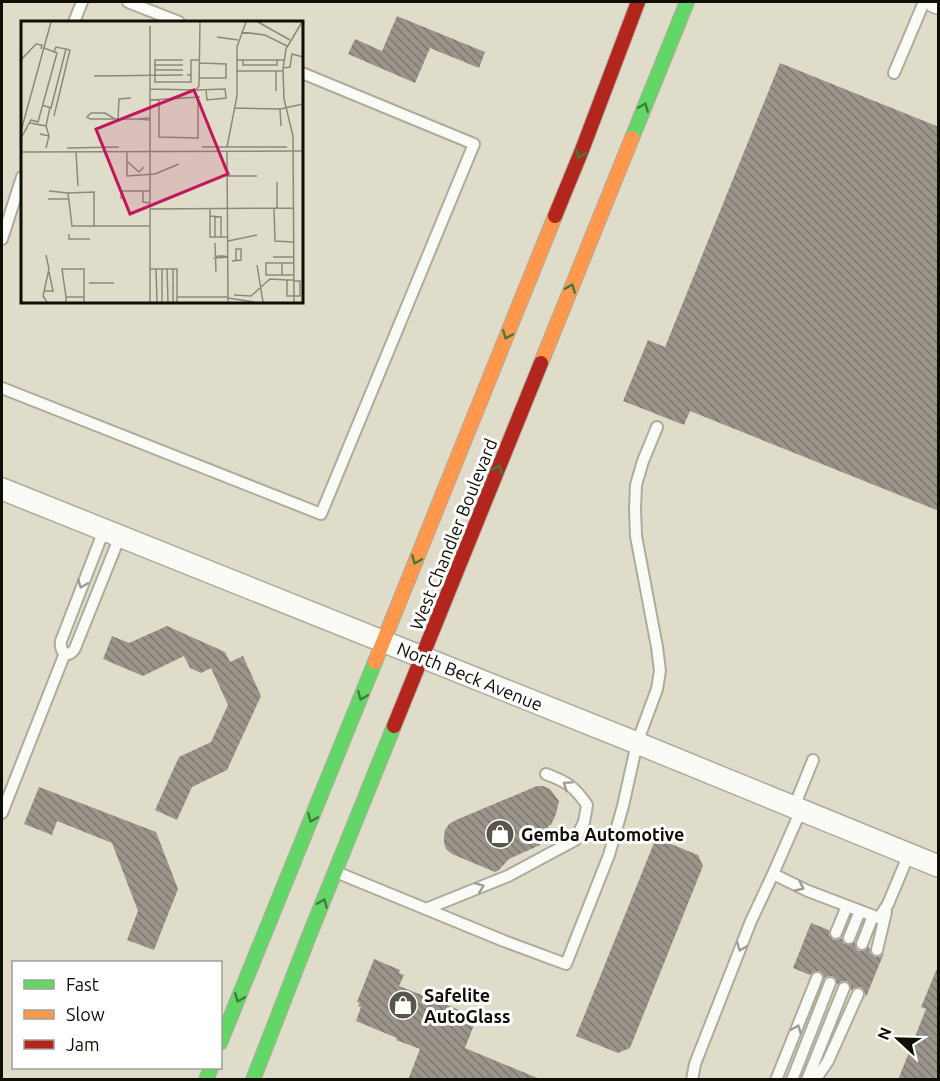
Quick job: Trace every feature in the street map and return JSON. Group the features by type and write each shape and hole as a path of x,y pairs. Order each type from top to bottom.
{"main road":[{"name":"West Chandler Boulevard","path":"222,1038 577,161 638,2"},
{"name":"West Chandler Boulevard","path":"254,1080 687,2"}],"street":[{"name":"North Beck Avenue","path":"2,489 939,866"}],"lane":[{"path":"75,21 82,2"},
{"path":"128,2 176,21"},
{"path":"894,73 924,2"},
{"path":"2,387 321,514 474,144 303,73"},
{"path":"2,239 21,180"},
{"path":"336,872 566,964 609,855 637,743 657,689 660,671 657,647 636,536 634,510 636,484 657,427"},
{"path":"65,653 73,651 77,644 112,533"},
{"path":"65,653 60,647 62,641 112,533"},
{"path":"2,813 65,653"},
{"path":"692,1080 695,1064 798,809 813,760"},
{"path":"426,909 508,876 575,840 584,822 587,805 579,793 567,783 546,774"},
{"path":"877,950 888,904 909,854"},
{"path":"773,874 808,891 879,918 888,904"},
{"path":"836,933 847,906"},
{"path":"849,938 860,911"},
{"path":"862,944 873,916"},
{"path":"776,1080 817,978"},
{"path":"792,1080 830,983"},
{"path":"807,1080 844,988"},
{"path":"815,1080 828,1061 858,994"}],"building":[{"path":"397,16 485,52 479,68 430,48 415,83 348,54 355,39 382,51"},
{"path":"780,63 939,127 939,511 690,411 684,425 623,401 648,340 665,347"},
{"path":"167,626 225,652 230,662 243,656 261,696 227,770 192,787 177,820 155,810 179,757 211,742 228,705 211,668 201,673 190,668 184,656 143,676 103,659 112,636 129,643"},
{"path":"537,786 550,789 559,801 556,814 540,845 509,859 495,872 452,854 446,849 444,836 449,824"},
{"path":"39,787 156,832 178,889 154,950 127,940 138,911 112,843 57,821 52,835 24,824"},
{"path":"656,838 698,855 703,866 630,1048 618,1053 576,1036"},
{"path":"811,923 829,930 829,935 833,940 842,938 843,943 849,945 855,942 859,951 864,951 869,946 870,953 875,957 880,957 884,953 866,997 861,987 851,991 851,986 847,981 842,981 837,985 836,979 832,976 824,978 819,971 810,975 793,968"},
{"path":"374,959 400,970 399,973 404,975 399,986 477,1017 465,1048 542,1080 408,1080 420,1049 356,1021 361,1007 357,1002"},
{"path":"938,966 939,1080 898,1080 926,1009 921,1007"}],"traffic: fast":[{"path":"632,138 687,2"},
{"path":"222,1038 375,662"},
{"path":"253,1080 394,726"},
{"path":"206,1080 211,1069"}],"traffic: slow":[{"path":"541,363 632,138"},
{"path":"375,662 555,216"}],"traffic: jam":[{"path":"555,216 638,2"},
{"path":"394,726 541,363"}],"place":[{"name":"Gemba Automotive","path":"500,834"},
{"name":"Safelite AutoGlass","path":"403,1005"}]}
